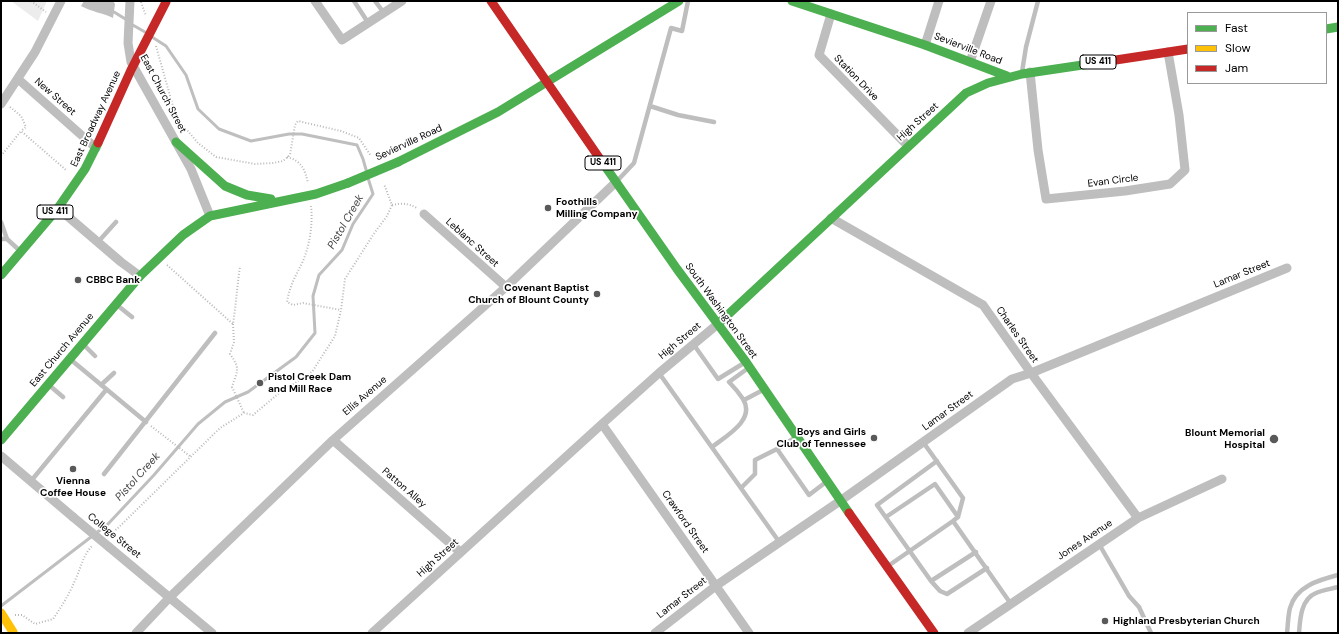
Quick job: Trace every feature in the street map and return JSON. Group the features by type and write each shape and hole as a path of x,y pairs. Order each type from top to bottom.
{"main road":[{"name":"South Washington Street","path":"491,1 677,269 719,323 748,364 840,501 934,633"},
{"name":"Sevierville Road","path":"140,276 182,235 210,216 316,194 348,183 398,162 498,112 679,1"},
{"name":"Sevierville Road","path":"792,1 926,44 1007,76 1187,49"},
{"name":"East Broadway Avenue","path":"1,275 58,208 86,169 131,70 166,2"},
{"path":"1327,29 1338,27"},
{"name":"High Street","path":"719,323 966,93 1007,76"},
{"path":"176,142 216,179 234,192 251,197 284,200"},
{"name":"East Church Avenue","path":"1,440 140,276"},
{"path":"6,614 13,633"}],"street":[{"path":"2,103 35,52 61,1"},
{"name":"East Church Street","path":"130,1 128,43 131,62 191,169 210,216"},
{"path":"315,1 342,40 369,24 402,1"},
{"path":"926,44 939,1"},
{"path":"970,62 991,1"},
{"name":"Station Drive","path":"831,14 819,55 908,146"},
{"name":"Evan Circle","path":"1026,73 1046,198 1125,191 1170,184 1185,170 1168,52"},
{"name":"New Street","path":"18,79 97,145"},
{"name":"Ellis Avenue","path":"136,633 170,597 333,440 506,287 616,182"},
{"path":"58,208 140,276"},
{"name":"Leblanc Street","path":"424,214 506,287"},
{"name":"Charles Street","path":"831,218 983,305 1138,518"},
{"name":"Lamar Street","path":"655,633 717,585 780,543 1012,379 1031,373 1287,268"},
{"name":"High Street","path":"372,633 659,373 719,323"},
{"name":"Crawford Street","path":"602,424 717,585 749,633"},
{"name":"Patton Alley","path":"333,440 460,552"},
{"name":"College Street","path":"1,456 212,633"},
{"name":"Jones Avenue","path":"968,633 1138,518 1222,479"}],"lane":[{"path":"354,1 369,24"},
{"path":"375,1 384,14"},
{"path":"616,182 634,163 671,28 682,31 688,1"},
{"path":"1026,73 1026,47 1038,1"},
{"path":"650,106 678,115 714,122"},
{"path":"1,222 2,230 7,239 21,251"},
{"path":"98,242 116,222"},
{"path":"1,239 7,239"},
{"path":"116,304 132,318"},
{"path":"104,474 215,333"},
{"path":"83,344 95,356"},
{"path":"694,344 718,379 748,364"},
{"path":"69,359 146,422"},
{"path":"712,447 741,424 747,411 744,400 729,382 748,364"},
{"path":"101,385 114,373"},
{"path":"659,373 780,543"},
{"path":"48,384 63,397"},
{"path":"744,400 765,389"},
{"path":"30,481 106,390"},
{"path":"741,488 755,474 755,460 777,449 797,436"},
{"path":"887,567 958,517 963,498 923,442"},
{"path":"777,449 809,494 827,481"},
{"path":"937,461 877,505 940,590 947,594 987,568"},
{"path":"886,517 935,484 958,517"},
{"path":"953,521 1011,604"},
{"path":"1099,544 1129,596 1139,607 1151,633"},
{"path":"932,581 976,552"},
{"path":"1287,633 1290,607 1296,596 1304,588 1338,576"},
{"path":"1299,633 1301,613 1307,600 1315,594 1338,587"}],"path":[{"path":"31,1 53,16"},
{"path":"140,9 141,1"},
{"path":"160,58 176,118"},
{"path":"1,156 26,127 21,116 2,103"},
{"path":"169,110 198,143 216,157 255,164 283,161 290,155 295,125 298,121 341,131 360,138 371,156"},
{"path":"21,131 66,170"},
{"path":"287,157 295,159 304,168 308,183"},
{"path":"117,529 220,428 244,414 253,415 278,394 312,372 335,336 341,310 344,279 387,216 392,205 384,184"},
{"path":"392,205 399,203 410,204 424,214"},
{"path":"312,206 313,219 309,241 303,260 289,290 287,302 293,305 303,303 341,310"},
{"path":"165,263 233,324"},
{"path":"240,267 233,324 234,342 230,354 238,364 232,389 244,414"},
{"path":"146,422 191,458"},
{"path":"6,614 22,615 35,624 53,619 63,604 77,577 84,556 92,546"}],"shaded area":[{"path":"11,1 47,1 38,21"},
{"path":"84,1 113,1 115,4 113,18 81,6"}],"waterway":[{"name":"Pistol Creek","path":"114,12 127,20"},
{"name":"Pistol Creek","path":"131,24 145,32"},
{"name":"Pistol Creek","path":"152,37 166,46 186,75 198,109 219,129 251,141 289,134 302,134 357,145 367,173"},
{"name":"Pistol Creek","path":"1,606 108,524 154,475 198,424 225,402 248,392 296,357 315,333 313,296 319,275 342,250 353,224 373,194 368,178"}],"traffic: fast":[{"path":"398,162 498,112 679,1"},
{"path":"792,1 925,45 1007,76"},
{"path":"1327,29 1338,27"},
{"path":"719,323 966,93 988,83 1022,74 1096,63"},
{"path":"176,142 225,186 247,195 271,199"},
{"path":"1,275 58,208 85,169 98,143"},
{"path":"600,159 677,269 746,362 849,513"},
{"path":"348,183 398,162"},
{"path":"1,440 140,276 183,235 210,216 316,194 348,183"}],"traffic: jam":[{"path":"491,1 600,159"},
{"path":"98,143 131,70 166,2"},
{"path":"1096,63 1187,49"},
{"path":"849,513 934,633"}],"traffic: slow":[{"path":"1,613 13,632"}],"place":[{"name":"Foothills Milling Company","path":"548,208"},
{"name":"CBBC Bank","path":"78,280"},
{"name":"Covenant Baptist Church of Blount County","path":"597,294"},
{"name":"Pistol Creek Dam and Mill Race","path":"260,383"},
{"name":"Boys and Girls Club of Tennessee","path":"874,438"},
{"name":"Blount Memorial Hospital","path":"1274,439"},
{"name":"Vienna Coffee House","path":"73,469"},
{"name":"Highland Presbyterian Church","path":"1105,621"}]}
